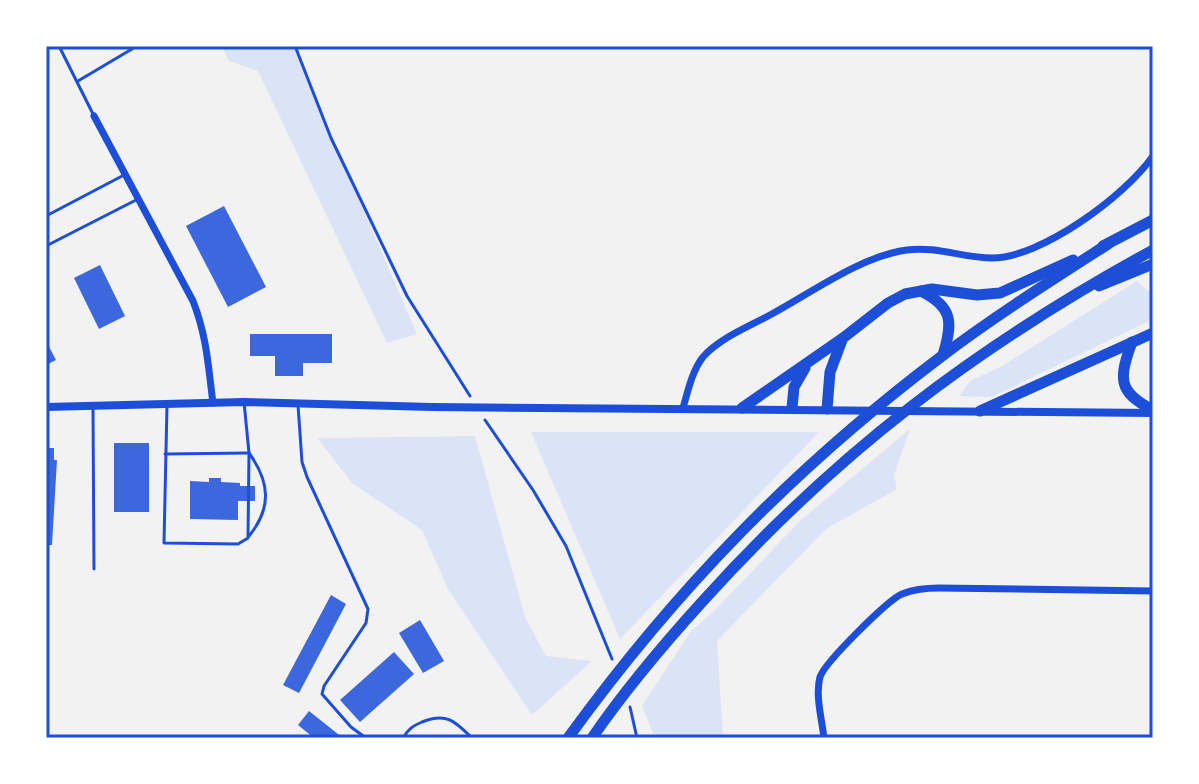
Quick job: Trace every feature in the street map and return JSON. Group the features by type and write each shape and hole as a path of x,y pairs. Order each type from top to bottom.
{"highway":[{"path":"742,408 896,298 920,290 977,295 1000,293 1153,220"},
{"path":"568,738 655,625 736,534 818,457 942,356 1108,244"},
{"path":"593,736 661,649 758,541 838,465 928,392 1010,333 1153,250"},
{"path":"1069,297 1153,264"},
{"path":"920,290 940,302 948,316 949,332 942,356"},
{"path":"980,411 1153,333"},
{"path":"827,409 832,363 843,338"},
{"path":"1132,342 1123,371 1124,388 1137,402 1153,411"},
{"path":"792,408 794,387 810,361"}],"street":[{"path":"94,116 193,301 204,330 213,403"},
{"path":"683,408 696,370 714,347 855,268 885,255 917,249 987,258 1005,258 1025,252 1049,241 1103,205 1129,184 1153,156"},
{"path":"46,407 244,402 432,407 1153,411"},
{"path":"824,738 820,677 832,657 899,595 917,589 939,588 1153,591"}],"lane":[{"path":"59,46 94,116"},
{"path":"78,81 137,46"},
{"path":"46,216 126,173"},
{"path":"46,246 139,199"},
{"path":"244,402 249,453 248,538"},
{"path":"167,403 164,543 236,544 248,538 265,513 265,483 249,453"},
{"path":"93,405 94,569"},
{"path":"298,405 302,462 307,477 368,609 366,623 324,686 322,694 351,727 366,738"},
{"path":"46,444 46,565"},
{"path":"165,454 249,453"},
{"path":"403,738 413,725 435,716 456,722 472,738"}],"path":[{"path":"295,46 331,138 407,296 471,399"},
{"path":"479,412 533,490 566,546 617,671"},
{"path":"628,700 637,738"}],"shaded area":[{"path":"222,46 293,46 417,334 387,343 258,71 229,61"},
{"path":"1137,281 1153,295 1153,319 992,397 959,396 970,381 1002,366"},
{"path":"910,429 894,475 897,489 826,529 717,641 723,738 655,738 642,706 691,631 801,520"},
{"path":"531,432 819,432 620,639"},
{"path":"475,436 525,617 546,656 592,661 532,715 448,589 422,530 353,484 317,438"}],"building":[{"path":"224,206 266,287 228,307 186,226"},
{"path":"100,265 125,316 99,329 74,278"},
{"path":"250,334 332,334 332,363 303,363 303,376 275,376 275,356 250,356"},
{"path":"46,341 56,360 46,365"},
{"path":"114,443 149,443 149,512 114,512"},
{"path":"46,448 54,448 54,460 57,460 52,545 46,545"},
{"path":"209,478 221,478 221,482 240,483 240,486 255,486 255,501 238,501 238,520 190,519 190,481 209,482"},
{"path":"331,595 346,604 299,693 283,685"},
{"path":"420,620 444,661 423,673 399,633"},
{"path":"394,652 414,674 360,722 340,700"},
{"path":"309,711 343,738 314,738 298,725"}]}
